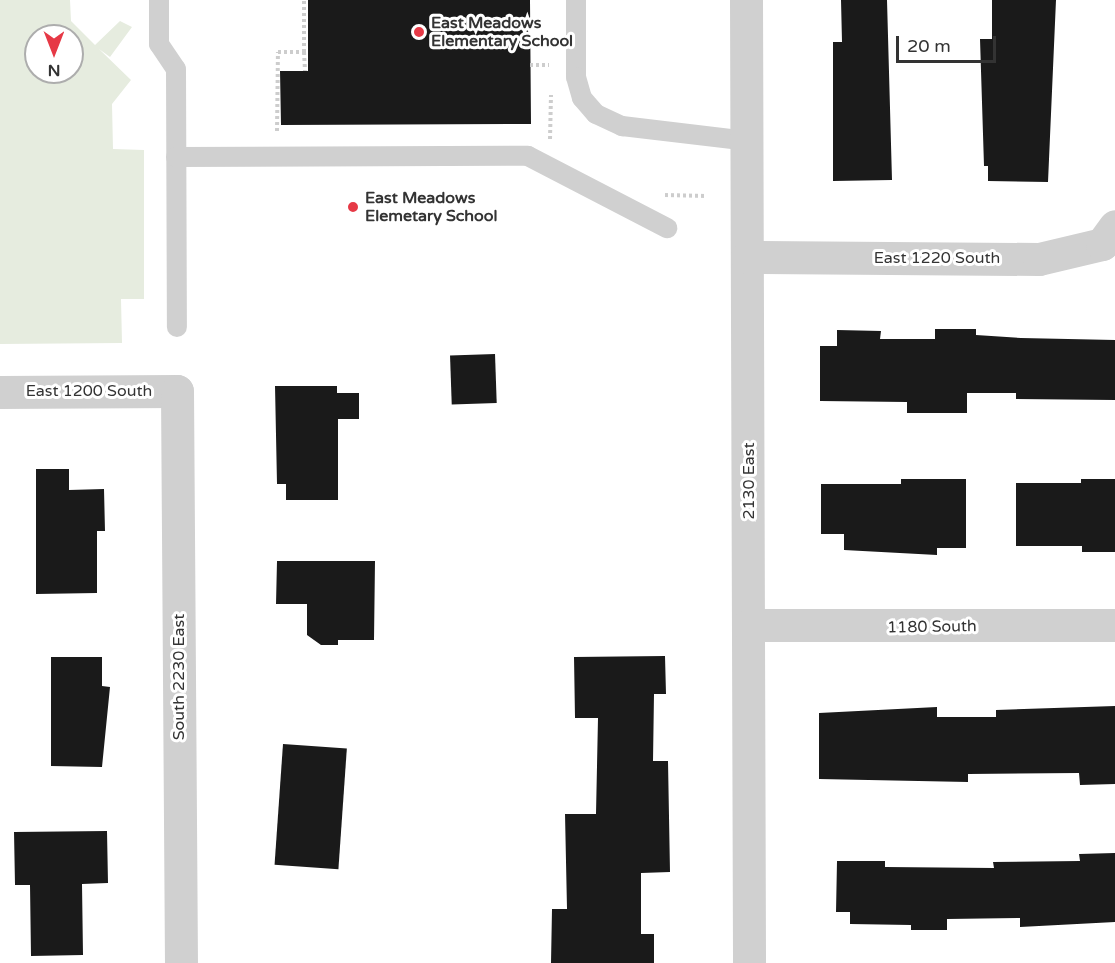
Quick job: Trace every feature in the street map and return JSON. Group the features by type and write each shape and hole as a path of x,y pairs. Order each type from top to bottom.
{"street":[{"name":"2130 East","path":"746,0 749,963"},
{"name":"East 1220 South","path":"747,257 1039,259 1102,244 1115,226"},
{"name":"East 1200 South","path":"0,392 177,391"},
{"name":"South 2230 East","path":"177,391 181,963"},
{"name":"1180 South","path":"748,625 1115,625"}],"lane":[{"path":"159,0 159,44 176,69 177,327"},
{"path":"576,0 576,77 582,98 596,114 622,126 747,141"},
{"path":"176,157 528,156 667,228"}],"path":[{"path":"304,0 305,71"},
{"path":"277,138 278,52 304,52"},
{"path":"552,83 550,141 560,146"},
{"path":"653,195 706,196"}],"shaded area":[{"path":"0,0 70,0 71,21 74,24 24,24 24,84 84,84 84,34 95,45 120,21 132,27 110,57 99,49 131,80 112,104 113,149 144,150 144,299 121,299 122,343 0,344"}],"building":[{"name":"East Meadows Elementary School","path":"308,0 530,0 531,124 281,125 280,71 308,71"},
{"path":"841,0 887,0 892,180 833,181 833,42 842,42"},
{"path":"992,0 1056,0 1048,182 988,181 988,166 984,166 980,39 992,39"},
{"path":"935,329 976,329 976,335 1021,338 1115,340 1115,400 1016,399 1016,393 967,393 967,413 907,413 907,402 820,401 820,346 837,346 837,330 881,331 880,339 935,339"},
{"path":"495,354 497,403 452,405 450,356"},
{"path":"275,386 337,386 337,393 359,393 359,419 338,419 338,500 286,500 286,484 277,484"},
{"path":"36,469 69,469 69,490 104,489 105,531 97,531 97,593 36,594"},
{"path":"901,479 966,479 966,548 937,548 937,555 844,550 844,534 821,534 821,484 901,484"},
{"path":"1081,479 1115,479 1115,552 1082,552 1082,546 1016,546 1016,483 1081,483"},
{"path":"277,561 375,561 374,640 338,640 338,645 321,645 307,635 307,604 276,604"},
{"path":"665,656 666,694 654,694 653,761 668,761 670,872 641,873 641,934 654,934 654,963 551,963 552,909 567,909 565,814 596,814 598,718 575,718 574,657"},
{"path":"51,657 102,657 102,686 110,687 102,767 51,766"},
{"path":"1115,706 1115,784 1080,785 1079,773 968,774 968,782 819,779 819,713 937,707 937,717 996,717 996,710"},
{"path":"283,744 347,748 338,869 275,865"},
{"path":"107,831 108,883 82,884 83,955 31,956 30,885 15,885 14,832"},
{"path":"1115,853 1115,922 1020,927 1020,918 947,919 947,930 911,930 911,925 850,924 850,912 836,912 837,861 885,861 885,867 994,868 993,862 1080,861 1079,854"}],"place":[{"name":"East Meadows Elementary School","path":"419,32"},
{"name":"East Meadows Elemetary School","path":"353,207"}]}
